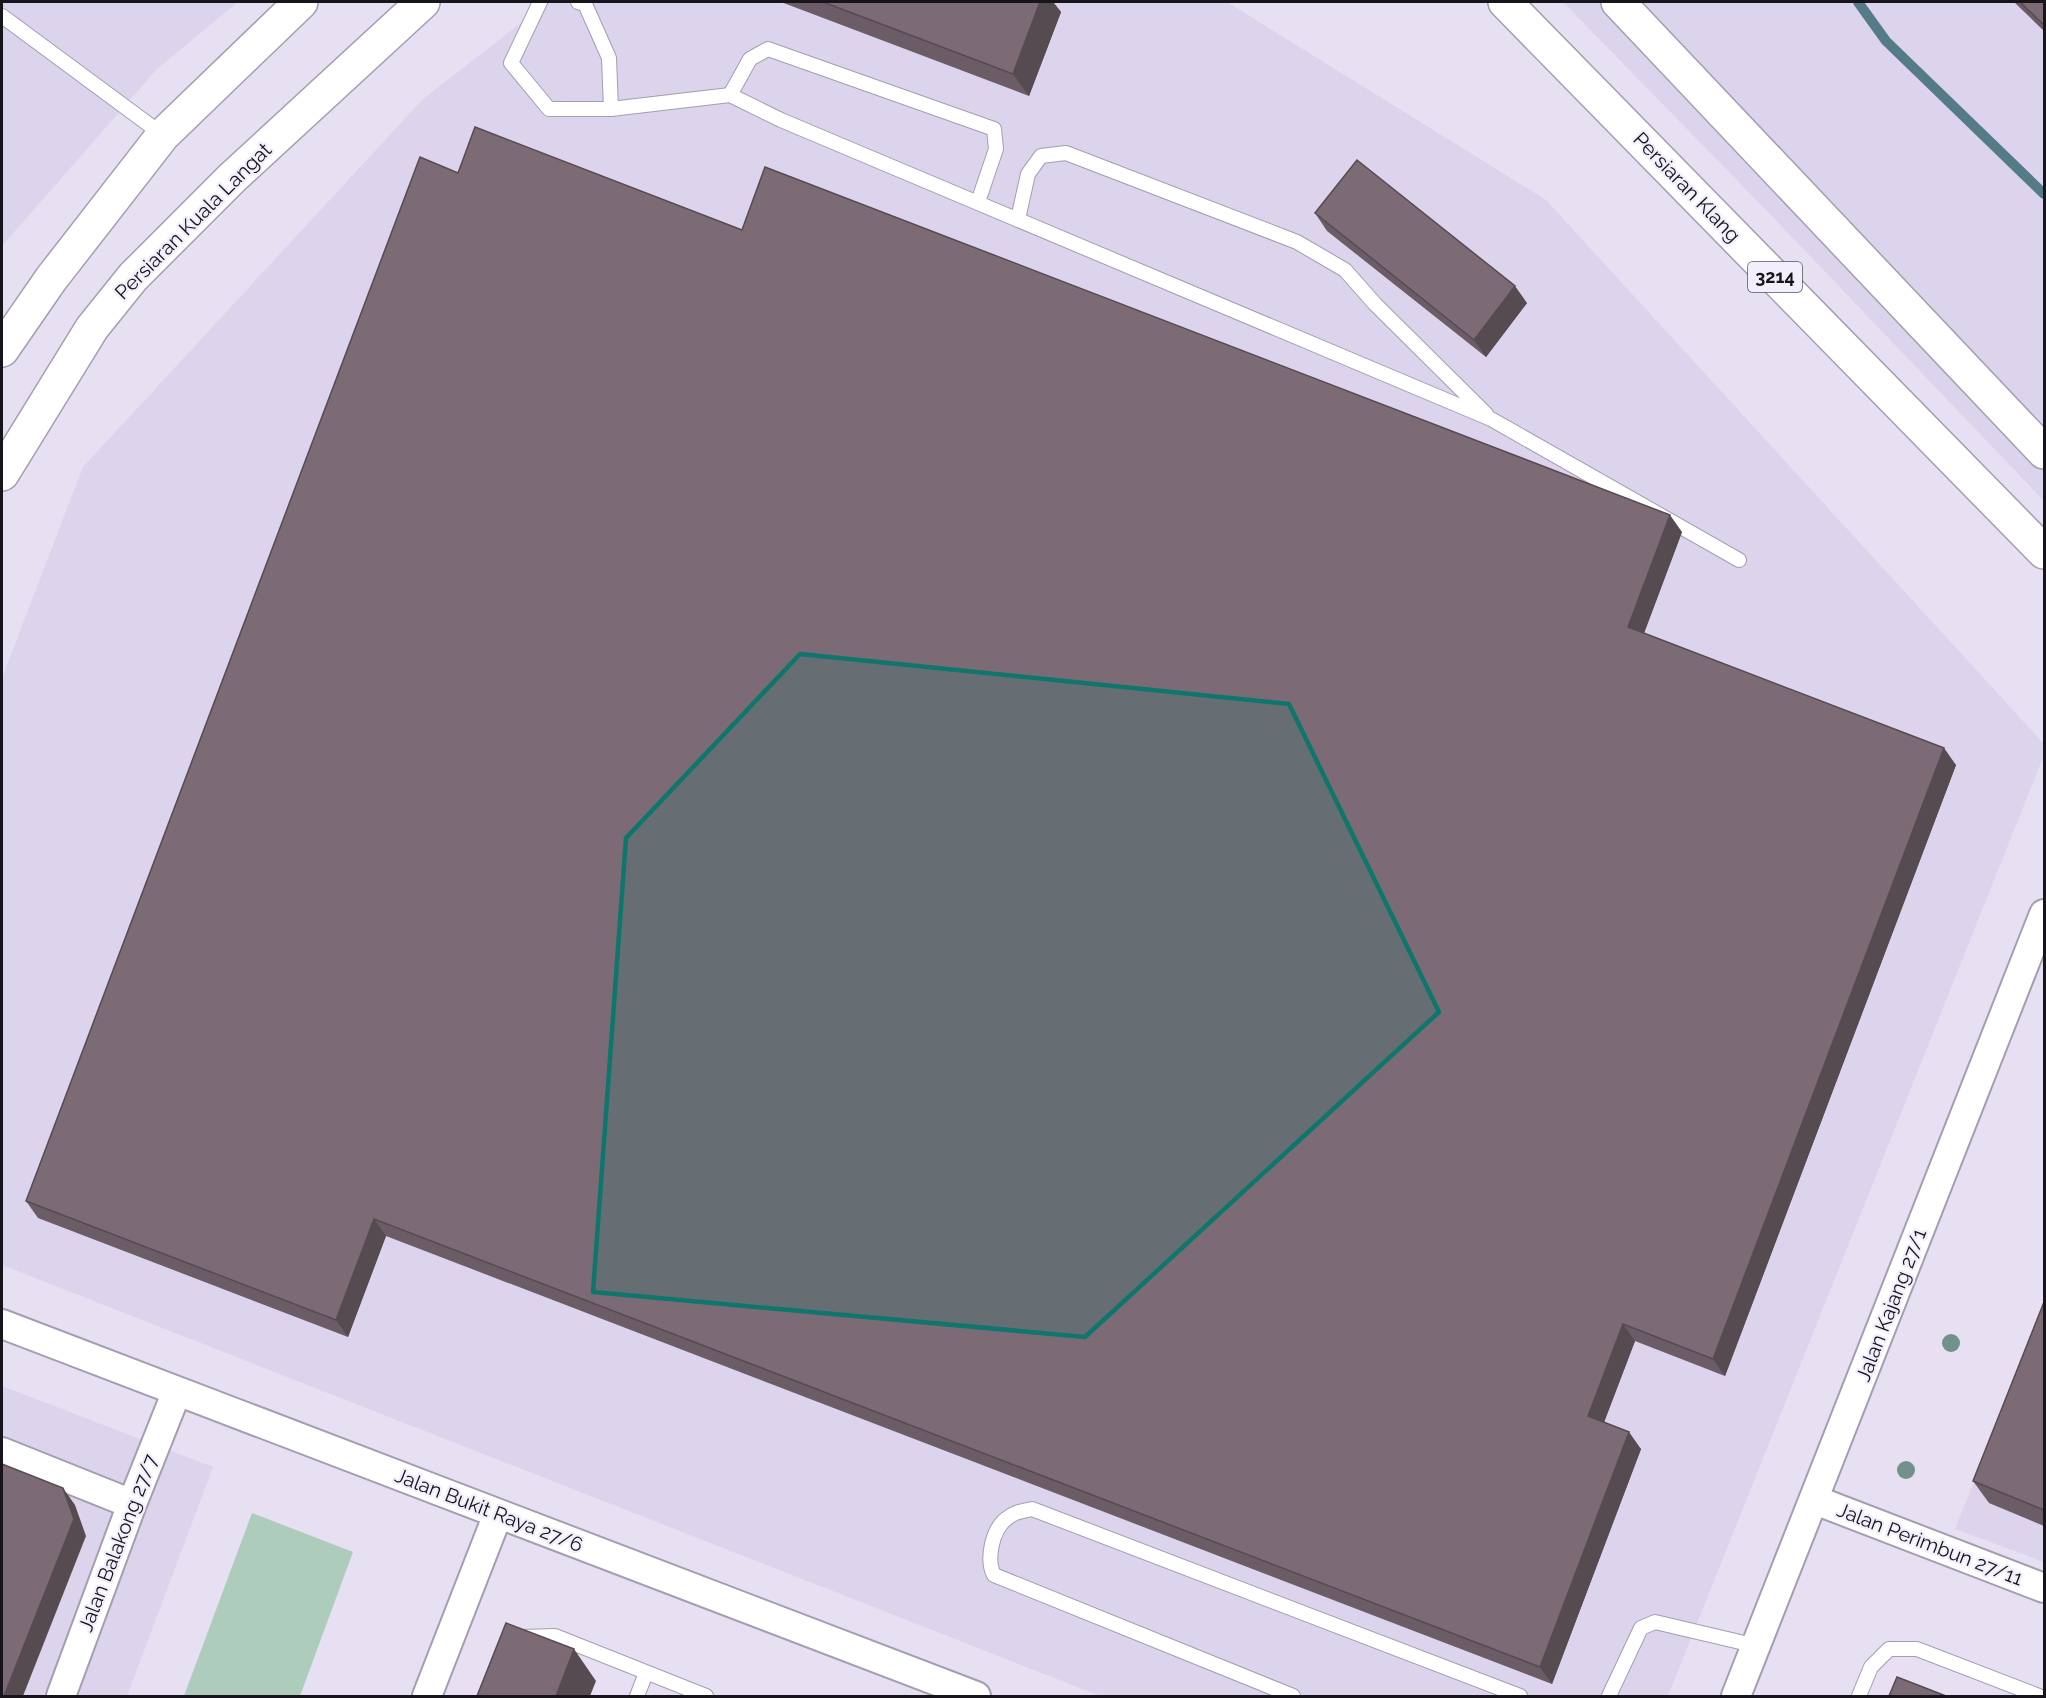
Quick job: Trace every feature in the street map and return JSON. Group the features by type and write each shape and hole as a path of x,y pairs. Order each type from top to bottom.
{"main road":[{"path":"2,350 51,279 164,135 301,2"},
{"name":"Persiaran Kuala Langat","path":"2,474 92,328 132,277 232,178 423,2"},
{"name":"Persiaran Klang","path":"1505,2 2044,552"},
{"path":"1618,2 2044,452"}],"street":[{"name":"Jalan Kajang 27/1","path":"1736,1696 2044,914"},
{"name":"Jalan Bukit Raya 27/6","path":"2,1324 976,1696"},
{"name":"Jalan Balakong 27/7","path":"61,1696 132,1504 177,1391"},
{"path":"2,1452 132,1504"},
{"name":"Jalan Perimbun 27/11","path":"1815,1500 2044,1588"},
{"path":"427,1696 498,1514"}],"lane":[{"path":"540,2 511,63 549,109 611,109 730,95 781,120 1491,420 1739,560"},
{"path":"578,2 585,4 609,58 611,109"},
{"path":"2,16 164,135"},
{"path":"730,95 750,59 768,50 994,129 996,149 978,202"},
{"path":"1018,219 1029,174 1041,156 1066,153 1297,242 1346,270 1375,304 1491,420"},
{"path":"1293,1696 994,1575 988,1555 1004,1520 1017,1511 1032,1509 1520,1696"},
{"path":"1609,1696 1641,1628 1655,1622 1757,1646"},
{"path":"513,1654 523,1635 555,1636 706,1696"},
{"path":"1859,1696 1871,1667 1889,1649 1917,1649 2039,1696"},
{"path":"637,1696 646,1672"}],"highlighted area":[{"path":"800,654 1289,704 1439,1012 1085,1337 593,1292 626,838"}],"shaded area":[{"path":"2,2 238,2 157,69 2,246"},
{"path":"548,2 1227,2 1546,200 2044,744 2044,755 1668,1696 1100,1696 2,1265 2,678 83,467 423,99"},
{"path":"1563,2 2044,2 2044,501 1769,213"},
{"path":"2044,1307 2044,1562 1955,1529"},
{"path":"2,1386 213,1467 127,1696 2,1696"}],"green space":[{"path":"252,1513 353,1552 300,1696 184,1696"}],"building":[{"path":"823,2 1040,2 1013,74"},
{"path":"2020,2 2044,2 2044,25"},
{"path":"475,127 742,230 765,167 1670,515 1628,627 1944,748 1713,1359 1623,1324 1588,1416 1629,1432 1540,1667 374,1219 336,1320 26,1201 420,157 458,173"},
{"path":"1357,160 1515,286 1474,340 1315,213"},
{"path":"2044,1302 2044,1510 1973,1481"},
{"path":"2,1464 63,1488 74,1519 4,1696 2,1696"},
{"path":"506,1623 574,1649 556,1696 477,1696"},
{"path":"1897,1677 1946,1696 1889,1696"}],"waterway":[{"path":"1858,2 1886,41 2044,194"}]}
